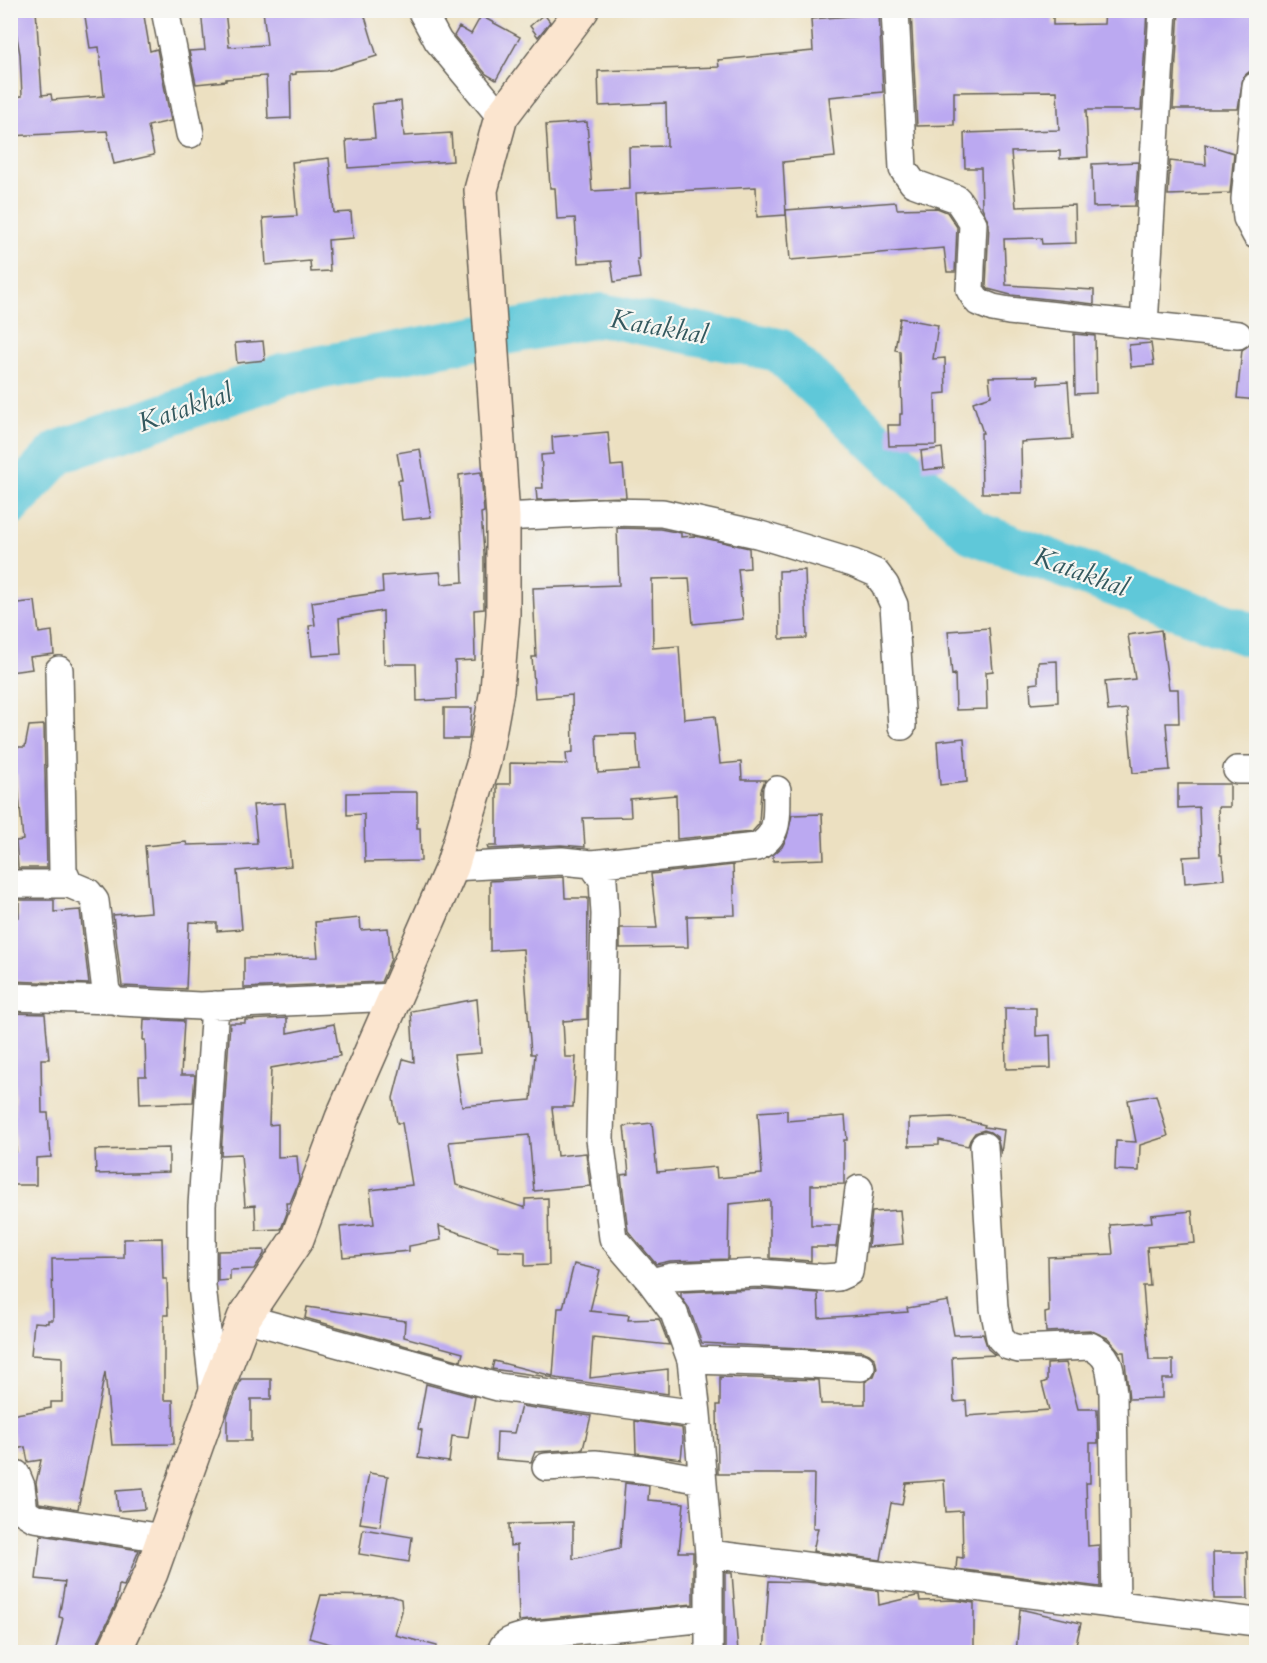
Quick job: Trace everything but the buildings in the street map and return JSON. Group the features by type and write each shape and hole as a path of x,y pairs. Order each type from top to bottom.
{"street":[{"path":"165,10 190,134"},
{"path":"421,10 438,40 501,117"},
{"path":"114,1653 151,1573 244,1318 297,1239 342,1118 452,867 484,761 497,690 502,614 503,517 482,190 501,117 582,10"},
{"path":"895,10 903,169 913,183 957,199 973,223 970,290 978,302 1009,311 1238,335"},
{"path":"1144,326 1163,10"},
{"path":"1257,86 1245,199 1247,218 1257,236"},
{"path":"503,517 603,512 662,513 757,534 853,563 876,573 885,585 894,605 902,726"},
{"path":"59,670 63,871 69,884"},
{"path":"452,867 562,861 592,864 757,847 769,840 774,831 777,790"},
{"path":"592,864 603,880 605,914 600,1139 613,1238 674,1313 691,1360 709,1554 709,1653"},
{"path":"10,884 69,884 88,892 95,901 106,991 113,1000"},
{"path":"10,997 215,1005 395,997"},
{"path":"214,1396 202,1286 202,1206 215,1005"},
{"path":"984,1146 994,1308 1000,1338 1008,1346 1019,1349 1090,1346 1101,1351 1108,1362 1113,1393 1116,1605"},
{"path":"651,1282 671,1277 759,1273 838,1277 849,1272 859,1189"},
{"path":"244,1318 498,1387 697,1414"},
{"path":"691,1360 861,1367"},
{"path":"546,1467 595,1464 642,1469 702,1480"},
{"path":"10,1472 16,1474 21,1486 24,1512 34,1518 163,1538"},
{"path":"709,1554 1257,1622"},
{"path":"501,1653 501,1649 509,1641 525,1636 708,1618"}],"waterway":[{"name":"Katakhal","path":"10,504 59,452 285,374 602,315 779,350 972,532 1256,637"}]}
